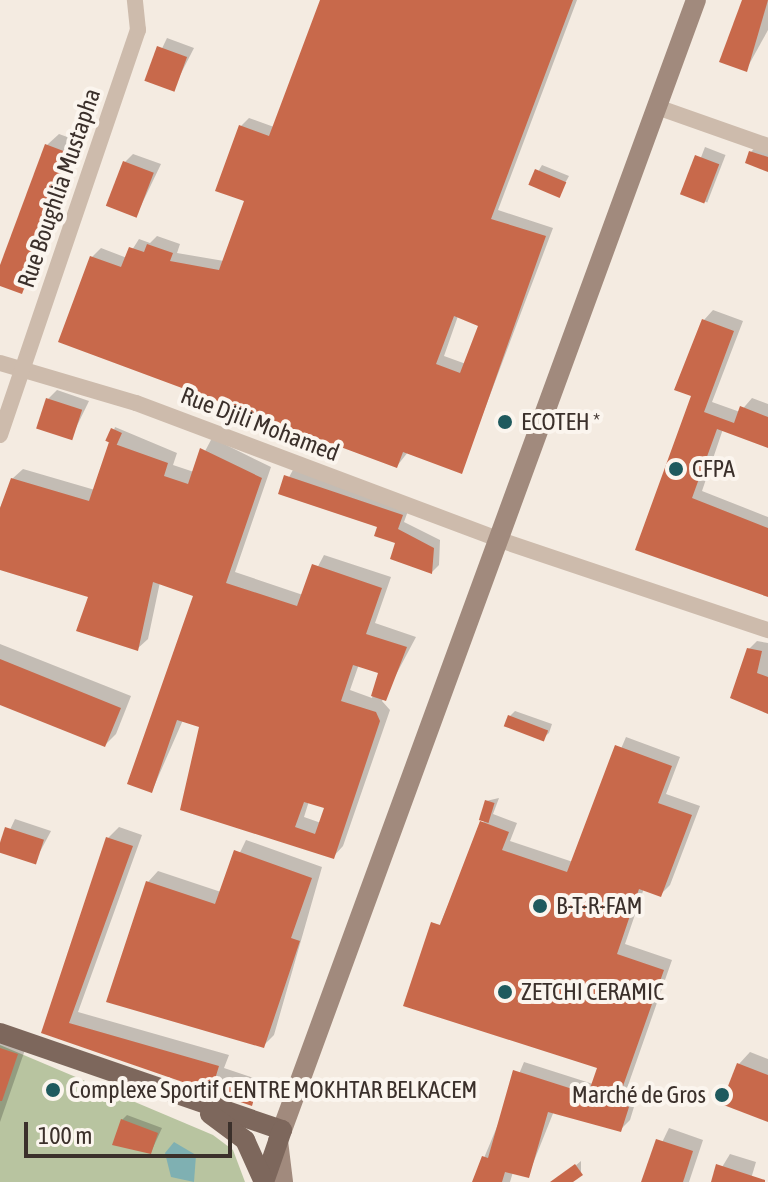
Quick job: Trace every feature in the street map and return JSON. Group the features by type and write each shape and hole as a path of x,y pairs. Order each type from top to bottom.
{"main road":[{"path":"264,1182 696,0"},
{"path":"0,1033 193,1099 280,1136"},
{"path":"193,1099 245,1140 264,1182"},
{"path":"280,1136 283,1182"}],"street":[{"name":"Rue Boughlia Mustapha","path":"0,435 138,30 135,0"},
{"path":"657,107 768,146"},
{"name":"Rue Djili Mohamed","path":"0,363 24,367 500,540 768,630"}],"green space":[{"name":"Complexe Sportif CENTRE MOKHTAR BELKACEM","path":"0,1045 213,1135 233,1150 245,1182 0,1182"}],"water":[{"path":"174,1142 196,1155 194,1182 171,1177 165,1153"}],"building":[{"path":"320,0 573,0 491,219 546,236 462,474 403,452 397,468 58,342 90,256 121,267 129,247 144,252 147,244 173,253 170,261 219,270 244,201 215,191 239,125 269,136","holes":["454,316 478,326 460,373 436,364"]},
{"path":"742,0 768,0 747,72 719,62"},
{"path":"157,46 187,57 174,92 144,81"},
{"path":"45,144 74,155 22,294 0,286 0,265"},
{"path":"749,151 768,157 768,172 745,163"},
{"path":"695,155 719,164 704,204 680,194"},
{"path":"123,161 154,173 137,218 106,206"},
{"path":"535,169 566,182 560,198 528,185"},
{"path":"702,319 734,331 704,412 734,423 740,406 768,417 768,448 717,429 692,498 768,528 768,597 635,550 691,396 674,390"},
{"path":"46,398 82,410 72,440 36,428"},
{"path":"111,428 122,433 116,446 105,441"},
{"path":"109,442 168,463 164,476 188,484 200,448 262,478 226,583 297,606 312,564 382,588 366,634 407,647 386,701 371,696 378,673 353,665 341,701 376,712 380,721 334,859 180,810 199,727 177,720 152,793 127,784 193,596 153,582 138,651 76,631 88,597 0,570 0,508 11,478 89,501","holes":["304,802 324,808 315,834 295,827"]},
{"path":"284,475 403,515 398,529 434,548 432,574 390,559 395,543 374,536 377,527 278,494"},
{"path":"747,648 762,651 757,673 768,677 768,714 730,698"},
{"path":"0,659 121,708 105,747 0,705"},
{"path":"508,715 548,730 544,742 504,726"},
{"path":"615,745 672,766 658,803 692,815 661,897 639,889 617,954 664,970 617,1103 629,1107 621,1132 548,1112 529,1178 505,1172 502,1182 472,1182 482,1156 488,1158 513,1070 588,1094 597,1068 403,1006 431,922 440,925 480,821 509,832 502,850 567,872"},
{"path":"485,800 495,803 488,823 479,820"},
{"path":"5,827 44,840 36,864 0,853"},
{"path":"106,837 133,846 69,1023 219,1066 215,1079 256,1092 252,1106 41,1033"},
{"path":"234,850 312,878 291,938 300,941 264,1048 106,1002 146,881 215,904"},
{"path":"0,1048 18,1054 2,1101 0,1101"},
{"path":"737,1063 768,1075 768,1122 721,1104"},
{"path":"121,1119 158,1133 151,1154 112,1145"},
{"path":"656,1139 693,1151 683,1182 641,1182"},
{"path":"575,1164 583,1175 573,1182 550,1182"},
{"path":"716,1164 765,1180 765,1182 711,1182"}],"place":[{"name":"ECOTEH *","path":"505,422"},
{"name":"CFPA","path":"676,469"},
{"name":"B-T-R-FAM","path":"540,906"},
{"name":"ZETCHI CERAMIC","path":"505,992"},
{"name":"Complexe Sportif CENTRE MOKHTAR BELKACEM","path":"53,1090"},
{"name":"Marché de Gros","path":"722,1095"}]}
